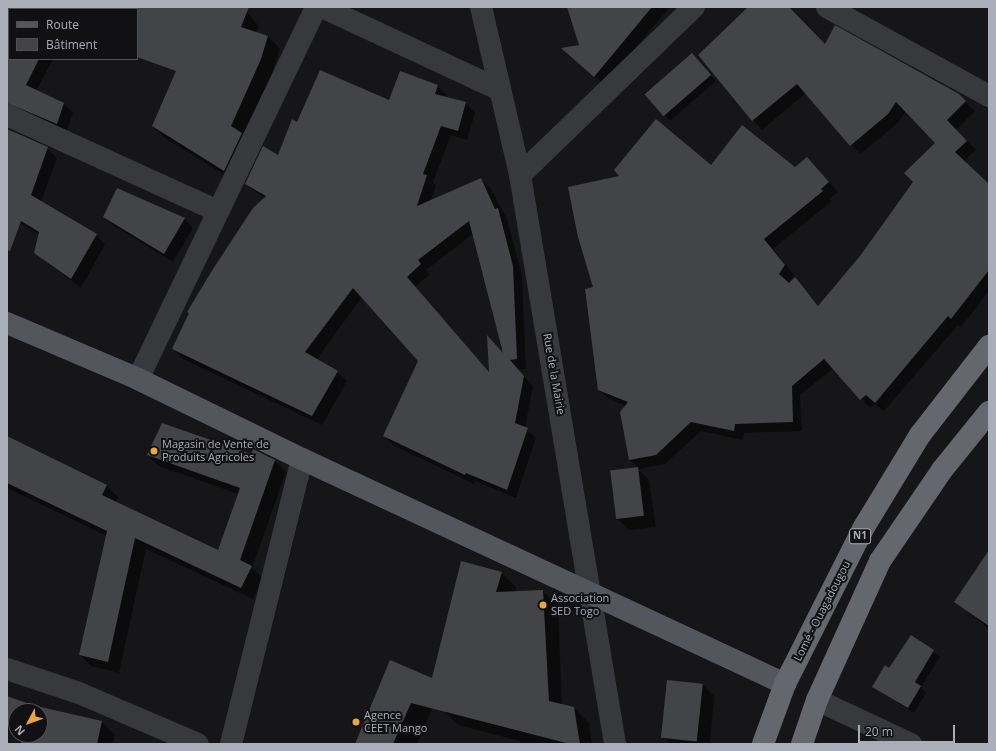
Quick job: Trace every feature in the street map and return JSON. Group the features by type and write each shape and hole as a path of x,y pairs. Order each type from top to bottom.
{"highway":[{"name":"Lomé - Ouagadougou","path":"763,744 785,684 864,527 920,435 989,346"},
{"path":"802,744 817,700 880,560 942,470 989,412"}],"main road":[{"path":"7,323 138,379 302,459 591,592 785,684"}],"street":[{"path":"138,379 316,7"},
{"path":"322,7 500,90"},
{"name":"Rue de la Mairie","path":"481,7 520,175 591,592 615,744"},
{"path":"520,175 694,7"},
{"path":"827,7 989,96"},
{"path":"7,115 218,211"},
{"path":"231,744 302,459"},
{"path":"7,669 79,693 198,744"},
{"path":"817,700 911,744"}],"building":[{"path":"249,7 241,27 268,36 261,59 231,126 242,133 224,171 152,126 176,71 138,57 137,8"},
{"path":"567,7 652,7 594,77 561,48 579,45"},
{"path":"748,7 789,7 825,44 835,25 959,94 966,101 947,120 967,141 955,152 989,184 989,270 951,319 948,316 875,403 866,395 860,400 824,359 792,386 793,422 735,424 734,431 691,422 656,455 629,460 620,412 628,402 598,390 585,289 593,287 578,237 568,187 619,176 614,170 656,119 711,165 742,125 795,167 807,157 829,182 821,189 823,191 764,239 785,265 779,274 789,283 795,277 818,306 860,256 913,182 904,173 935,143 896,102 888,114 850,146 797,84 752,121 698,55"},
{"path":"692,53 711,75 663,116 644,94"},
{"path":"8,59 38,60 26,85 64,103 57,124 7,103"},
{"path":"320,70 389,100 400,71 438,85 435,94 466,102 458,131 441,126 423,174 427,175 417,206 481,178 495,209 498,208 513,266 517,359 510,360 524,376 515,423 528,428 507,490 466,473 465,475 383,436 418,361 353,288 305,352 338,371 312,416 172,349 189,313 187,312 213,269 253,208 266,196 245,184 263,146 278,155 292,119 297,122","holes":["469,221 503,353 487,335 489,372 407,277 421,264 418,260"]},
{"path":"7,129 48,147 31,195 97,234 71,279 34,253 39,232 21,221 10,251 7,250"},
{"path":"117,188 185,218 164,254 103,217"},
{"path":"162,423 251,454 253,449 275,460 240,560 252,566 241,588 135,538 108,662 79,655 107,531 7,483 7,436 107,485 102,495 218,550 240,488 147,455"},
{"path":"638,467 644,516 616,519 610,470"},
{"path":"989,550 989,626 954,602"},
{"path":"461,561 502,572 496,592 543,590 549,701 574,707 580,744 570,744 411,703 393,744 355,744 390,660 432,678"},
{"path":"911,635 934,650 915,682 921,686 908,708 872,687 885,665 889,668"},
{"path":"667,680 703,684 697,741 661,738"},
{"path":"7,696 26,703 8,703 7,724"},
{"path":"48,709 102,721 97,744 21,744 48,743"}],"place":[{"name":"Magasin de Vente de Produits Agricoles","path":"154,451"},
{"name":"Association SED Togo","path":"543,605"},
{"name":"Agence CEET Mango","path":"356,722"}]}
